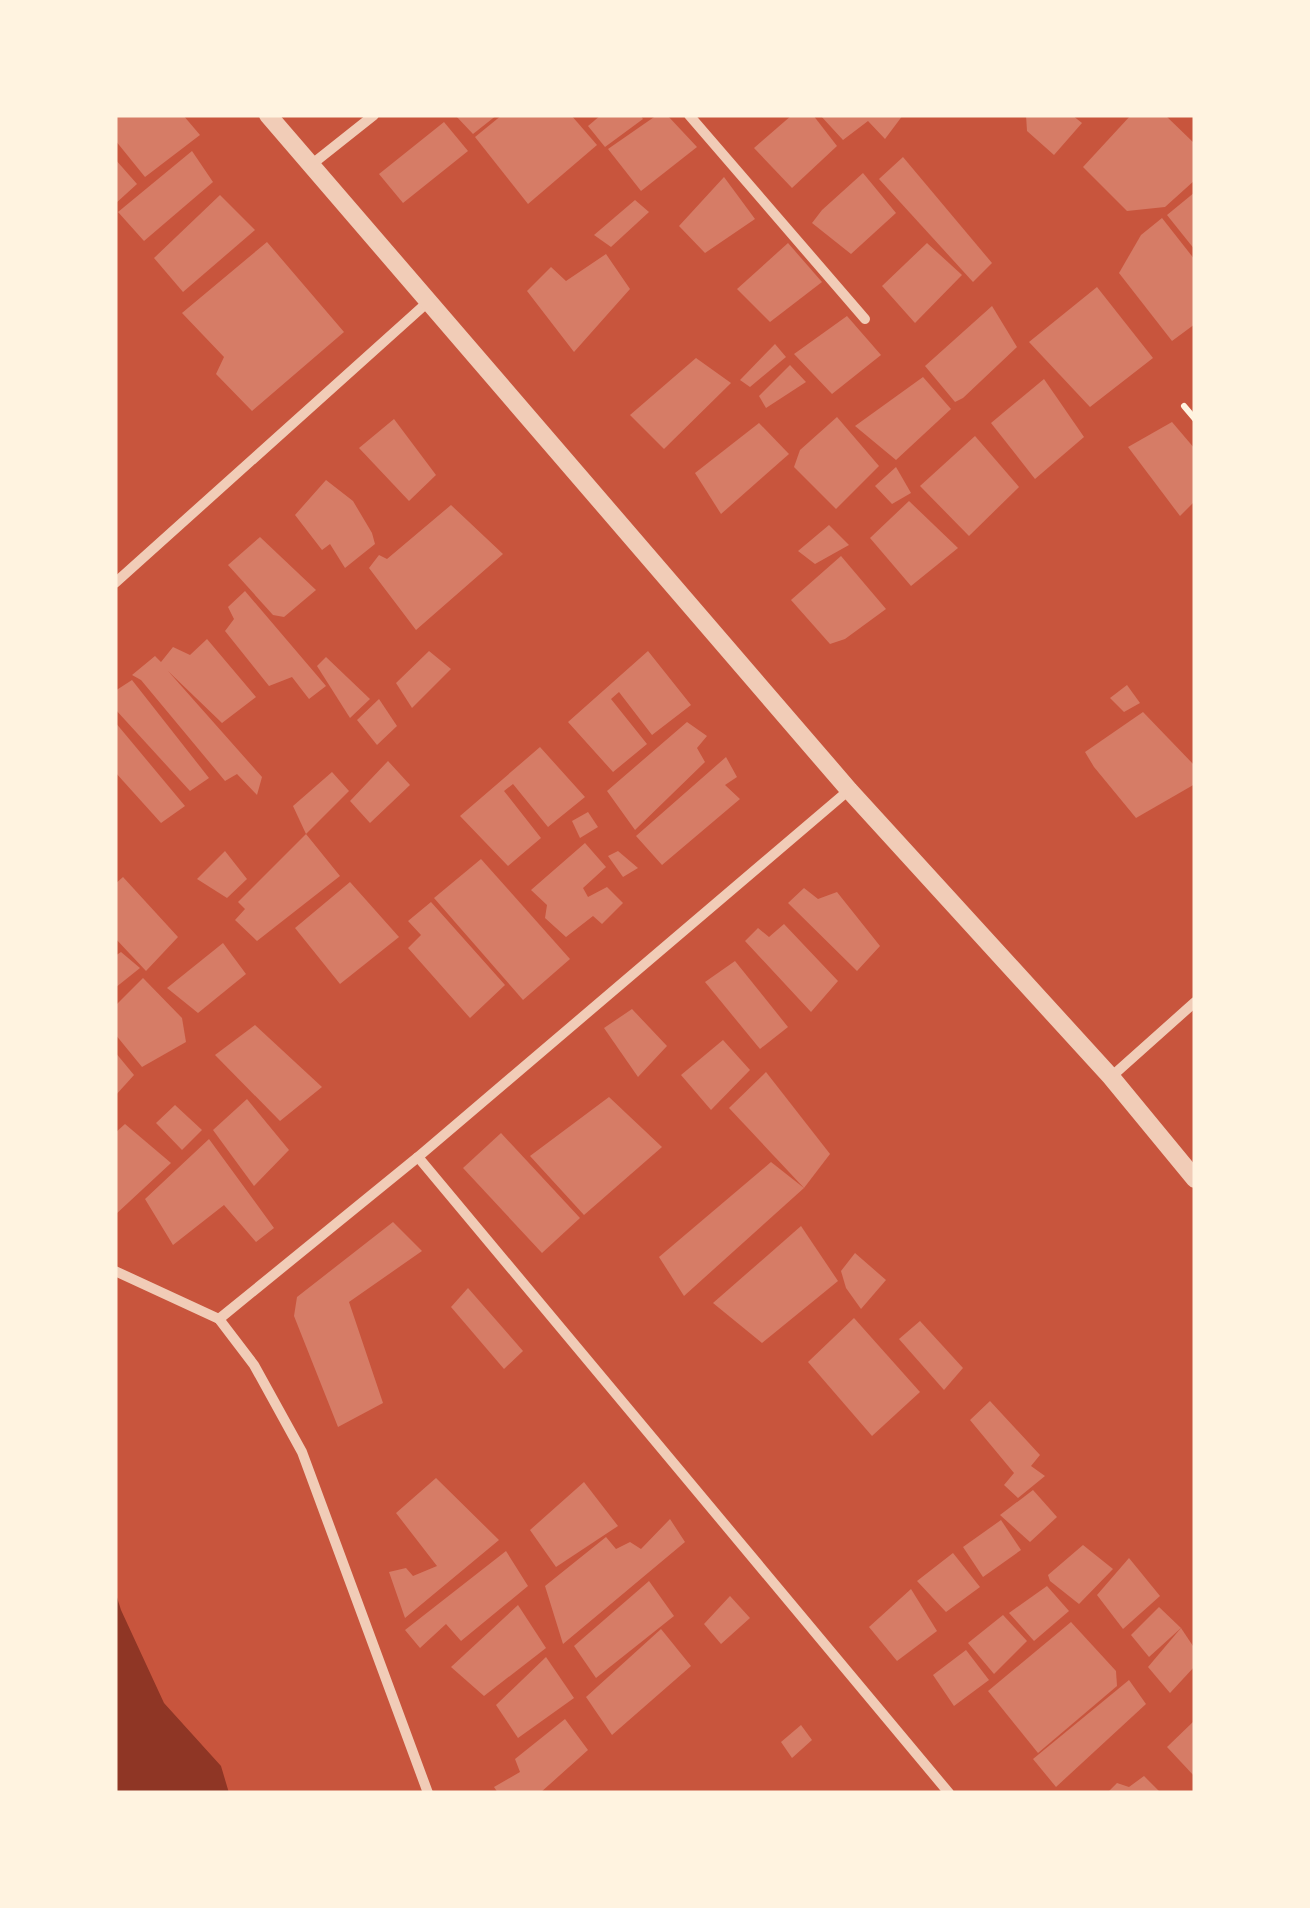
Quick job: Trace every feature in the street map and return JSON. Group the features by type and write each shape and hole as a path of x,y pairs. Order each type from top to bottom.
{"street":[{"path":"268,115 850,790 1111,1077 1195,1179"},
{"path":"311,165 374,115"},
{"path":"689,115 865,319"},
{"path":"115,583 429,302"},
{"path":"219,1319 418,1157 850,790"},
{"path":"1111,1077 1195,1002"},
{"path":"418,1157 949,1793"},
{"path":"115,1270 219,1319 254,1365 302,1452 428,1793"}],"path":[{"path":"1184,406 1195,419"}],"shaded area":[{"path":"115,1591 164,1703 221,1766 229,1793 115,1793"}],"building":[{"path":"115,115 183,115 200,135 145,177 115,140"},
{"path":"455,115 497,115 473,134"},
{"path":"502,115 571,115 597,145 528,204 475,137"},
{"path":"601,115 640,115 643,119 605,147 588,126"},
{"path":"657,115 667,115 697,147 641,191 608,149"},
{"path":"792,115 813,115 837,146 792,188 754,148"},
{"path":"820,115 903,115 885,139 868,121 843,140"},
{"path":"1026,115 1072,115 1082,123 1054,155 1027,131"},
{"path":"1131,115 1165,115 1195,144 1195,180 1165,207 1127,211 1083,167"},
{"path":"444,122 468,151 403,203 379,174"},
{"path":"192,151 213,182 144,241 118,212"},
{"path":"903,157 992,263 973,282 879,179"},
{"path":"115,159 137,184 115,204"},
{"path":"863,173 896,213 851,254 812,223"},
{"path":"724,177 755,219 705,253 679,226"},
{"path":"1195,192 1195,250 1167,215"},
{"path":"220,195 255,230 183,292 154,258"},
{"path":"635,200 649,212 611,247 594,235"},
{"path":"1162,218 1195,260 1195,324 1172,341 1119,273 1141,235"},
{"path":"267,242 344,332 252,411 216,374 224,357 182,313"},
{"path":"788,243 822,282 770,322 737,289"},
{"path":"927,243 962,275 915,323 882,286"},
{"path":"606,254 630,289 574,352 527,291 551,267 566,281"},
{"path":"1097,287 1153,358 1090,407 1029,342"},
{"path":"992,306 1017,347 955,402 925,366"},
{"path":"847,316 881,355 832,394 794,354"},
{"path":"775,344 786,357 750,387 740,380"},
{"path":"696,358 731,383 664,449 630,415"},
{"path":"790,365 806,382 766,408 759,396"},
{"path":"923,377 951,409 896,460 855,426"},
{"path":"1044,379 1084,437 1035,479 991,423"},
{"path":"837,417 879,466 836,509 794,467 800,450"},
{"path":"394,419 436,475 409,501 359,448"},
{"path":"1172,422 1195,449 1195,501 1180,516 1128,447"},
{"path":"759,423 789,454 721,514 695,473"},
{"path":"975,436 1019,487 969,536 920,486"},
{"path":"896,467 911,493 892,504 875,486"},
{"path":"326,480 353,501 375,544 345,568 330,544 322,550 295,515"},
{"path":"909,501 958,548 911,586 870,538"},
{"path":"451,505 503,554 416,630 369,568 379,555 387,559"},
{"path":"829,525 849,545 815,564 798,551"},
{"path":"260,537 316,590 284,617 273,615 228,565"},
{"path":"841,556 886,609 845,639 830,644 791,600"},
{"path":"245,591 326,686 309,699 292,677 269,686 225,631 234,619 228,607"},
{"path":"207,639 256,697 222,723 168,671 262,777 257,795 237,774 225,781 141,680 132,675 155,656 161,662 173,647 190,655"},
{"path":"429,651 451,669 412,708 396,683"},
{"path":"648,651 691,705 652,735 619,692 611,699 647,744 613,772 568,722"},
{"path":"326,657 370,699 350,718 317,666"},
{"path":"132,680 209,778 190,791 115,709 115,691"},
{"path":"1127,685 1140,703 1124,712 1110,698"},
{"path":"379,699 397,726 377,745 357,720"},
{"path":"1143,712 1195,766 1195,784 1136,818 1085,752"},
{"path":"115,722 185,806 161,823 115,772"},
{"path":"687,722 707,736 697,748 705,762 635,830 607,791"},
{"path":"540,747 585,797 548,827 513,784 504,791 541,838 508,866 460,816"},
{"path":"726,757 737,777 725,785 740,799 662,865 636,836"},
{"path":"388,761 410,785 370,823 350,801"},
{"path":"332,772 349,791 306,834 293,806"},
{"path":"588,812 598,827 580,838 572,821"},
{"path":"306,834 340,876 257,941 235,920 245,909 238,902"},
{"path":"585,843 606,867 583,888 588,897 607,887 623,903 602,924 593,916 566,937 545,918 547,905 531,890"},
{"path":"225,851 247,879 227,898 197,879"},
{"path":"618,851 638,868 623,877 608,856"},
{"path":"481,859 570,959 523,1000 434,898"},
{"path":"123,877 178,937 146,971 115,938 115,884"},
{"path":"350,882 399,937 340,984 295,928"},
{"path":"804,888 818,899 837,892 880,946 857,971 788,903"},
{"path":"431,902 505,985 470,1018 408,948 421,935 408,921"},
{"path":"784,924 838,981 811,1012 745,941 758,928 769,937"},
{"path":"223,943 246,974 198,1013 167,988"},
{"path":"121,952 140,968 115,988 115,956"},
{"path":"735,961 788,1027 760,1049 705,982"},
{"path":"143,978 182,1018 186,1042 142,1067 115,1034 115,1006"},
{"path":"632,1009 667,1046 638,1077 604,1028"},
{"path":"255,1025 322,1087 280,1121 215,1055"},
{"path":"723,1040 750,1070 711,1110 681,1075"},
{"path":"115,1052 134,1075 115,1096"},
{"path":"766,1072 830,1154 804,1188 729,1108"},
{"path":"609,1097 662,1147 584,1215 530,1156"},
{"path":"247,1099 289,1150 254,1186 213,1130"},
{"path":"175,1105 202,1130 182,1150 156,1123"},
{"path":"125,1124 171,1163 115,1215 115,1133"},
{"path":"501,1133 580,1218 542,1253 463,1168"},
{"path":"209,1139 274,1228 256,1242 224,1205 173,1245 145,1199"},
{"path":"771,1162 804,1188 684,1296 659,1257"},
{"path":"393,1222 422,1251 349,1302 383,1403 338,1427 294,1316 297,1297"},
{"path":"801,1226 838,1281 762,1343 713,1303"},
{"path":"855,1253 886,1280 861,1309 846,1288 841,1271"},
{"path":"468,1288 523,1351 504,1369 451,1307"},
{"path":"854,1318 920,1392 872,1436 808,1362"},
{"path":"920,1321 963,1368 944,1390 899,1339"},
{"path":"990,1401 1040,1455 1031,1466 1045,1476 1018,1498 1004,1485 1014,1473 970,1420"},
{"path":"436,1478 499,1540 405,1618 389,1572 406,1568 413,1576 437,1566 396,1513"},
{"path":"584,1482 618,1526 556,1567 530,1530"},
{"path":"1033,1490 1057,1517 1030,1542 1000,1515"},
{"path":"670,1519 685,1542 563,1644 545,1586 606,1537 616,1549 630,1542 641,1549"},
{"path":"1001,1520 1021,1550 983,1577 963,1547"},
{"path":"1083,1545 1113,1569 1079,1604 1050,1581 1048,1575"},
{"path":"506,1551 528,1586 461,1641 446,1624 420,1648 405,1630"},
{"path":"953,1553 980,1587 946,1612 917,1581"},
{"path":"1129,1558 1160,1596 1123,1629 1097,1595"},
{"path":"649,1581 674,1616 596,1678 574,1646"},
{"path":"1047,1586 1069,1611 1034,1641 1009,1613"},
{"path":"911,1589 937,1631 897,1661 869,1627"},
{"path":"730,1596 750,1618 721,1644 704,1624"},
{"path":"518,1605 546,1648 484,1696 451,1667"},
{"path":"1159,1607 1181,1628 1149,1657 1131,1635"},
{"path":"1003,1615 1027,1641 994,1674 968,1643"},
{"path":"1071,1622 1116,1671 1117,1686 1038,1753 988,1691"},
{"path":"1181,1628 1195,1649 1195,1666 1170,1693 1148,1667"},
{"path":"661,1629 691,1666 612,1735 586,1697"},
{"path":"966,1650 989,1680 954,1706 933,1675"},
{"path":"546,1657 574,1698 518,1738 496,1705"},
{"path":"1129,1680 1146,1704 1056,1787 1033,1759"},
{"path":"565,1719 588,1750 540,1793 498,1793 494,1787 520,1772 515,1759"},
{"path":"1195,1720 1195,1777 1167,1747"},
{"path":"801,1725 812,1740 792,1758 781,1742"},
{"path":"1144,1776 1161,1793 1107,1793 1117,1783 1129,1787"}]}
